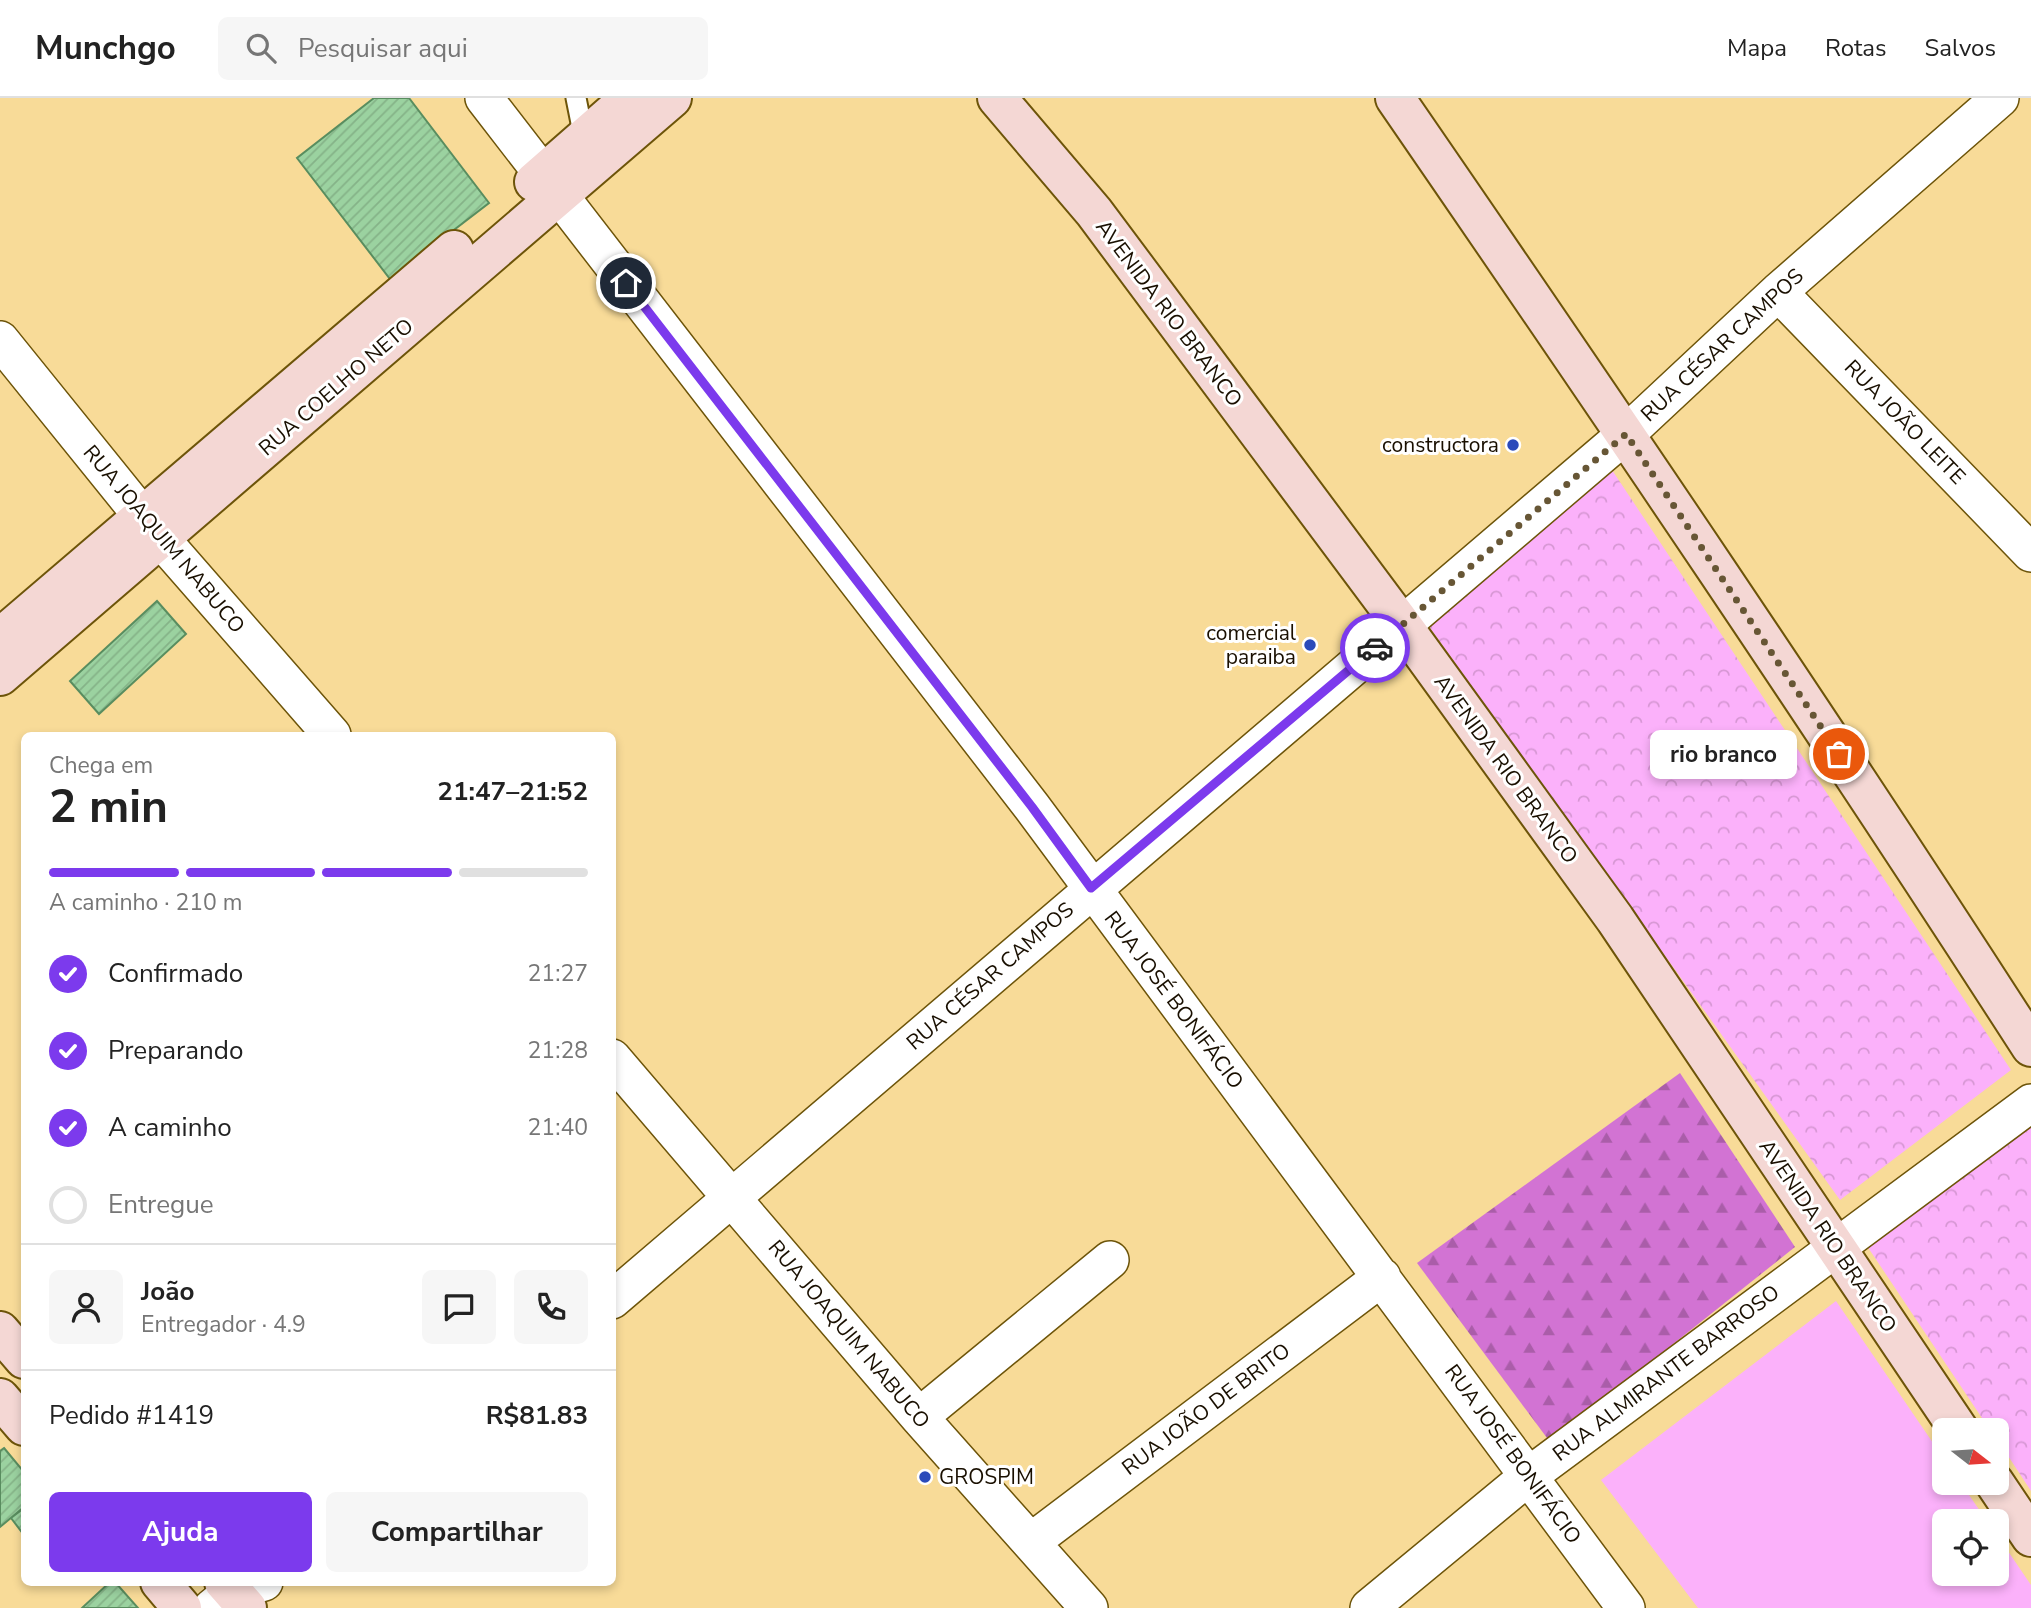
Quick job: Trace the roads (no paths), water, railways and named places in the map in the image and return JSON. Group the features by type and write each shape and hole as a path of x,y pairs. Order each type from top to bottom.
{"main road":[{"name":"RUA COELHO NETO","path":"550,185 579,142 631,98"},
{"name":"RUA COELHO NETO","path":"0,676 151,527 550,185 672,98"},
{"name":"AVENIDA RIO BRANCO","path":"997,98 1094,212 1402,625 1615,919 1951,1418"},
{"path":"1395,98 1626,434 1916,868 2031,1047"},
{"name":"RUA COELHO NETO","path":"0,638 151,527"},
{"path":"0,1398 21,1422"},
{"path":"2003,1495 2031,1537"},
{"path":"164,1586 183,1608"}],"street":[{"name":"RUA JOSÉ BONIFÁCIO","path":"484,98 1032,807 1530,1475 1626,1608"},
{"name":"RUA CÉSAR CAMPOS","path":"616,1297 733,1199 1091,888 1626,434 1778,292 2000,98"},
{"name":"RUA JOÃO LEITE","path":"1778,292 2031,553"},
{"name":"RUA JOAQUIM NABUCO","path":"0,340 151,527 329,732"},
{"name":"RUA JOAQUIM NABUCO","path":"616,1063 919,1417 1089,1608"},
{"name":"RUA ALMIRANTE BARROSO","path":"1369,1608 1530,1475 2031,1102"},
{"path":"919,1417 1110,1260"},
{"name":"RUA JOÃO DE BRITO","path":"1031,1542 1382,1277"},
{"path":"273,1608 281,1586"}],"lane":[{"path":"576,98 581,123 579,142"}],"place":[{"name":"constructora","path":"1513,445"},
{"name":"comercial paraiba","path":"1310,645"},
{"name":"rio branco","path":"1839,754"},
{"name":"GROSPIM","path":"925,1477"}]}
